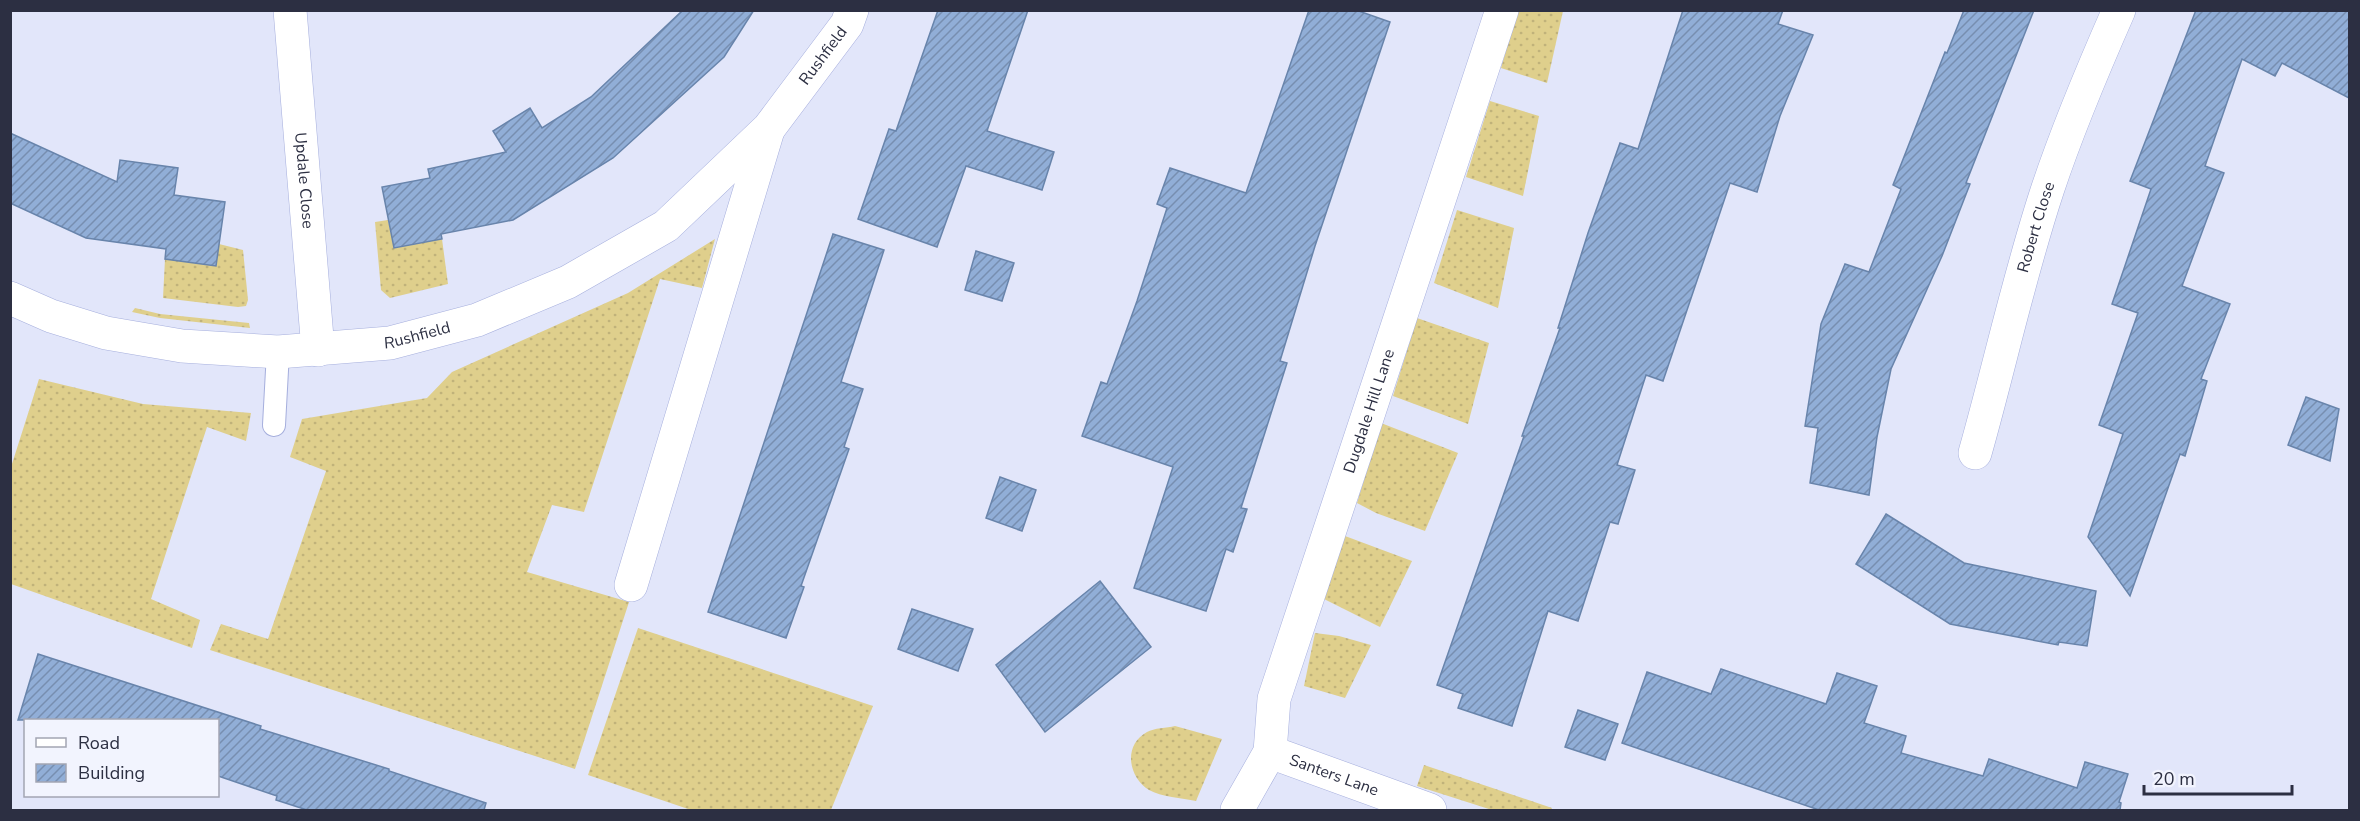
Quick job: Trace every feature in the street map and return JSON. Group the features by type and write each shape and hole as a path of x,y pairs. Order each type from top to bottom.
{"street":[{"name":"Updale Close","path":"290,10 318,350"},
{"name":"Rushfield","path":"10,298 51,316 106,333 182,346 278,352 390,343 466,323 568,282 666,226 769,128 847,24 852,10"},
{"name":"Dugdale Hill Lane","path":"1237,810 1270,752 1274,699 1502,10"},
{"name":"Robert Close","path":"1975,453 2047,190 2088,80 2119,10"},
{"name":"Rushfield","path":"631,585 769,128"},
{"name":"Santers Lane","path":"1270,752 1430,810"}],"lane":[{"path":"274,425 278,352"}],"shaded area":[{"path":"1517,11 1563,11 1547,83 1501,68"},
{"path":"1490,101 1539,116 1523,196 1466,177"},
{"path":"1457,210 1514,228 1498,308 1434,283"},
{"path":"388,220 394,248 442,239 448,284 390,298 381,290 375,222"},
{"path":"715,239 702,288 660,279 584,512 552,505 527,572 629,602 575,769 210,650 221,624 268,639 326,471 290,457 302,419 427,398 452,372 628,293"},
{"path":"219,244 243,250 248,300 246,306 163,298 165,259 215,265"},
{"path":"135,308 160,314 249,323 250,328 160,318 132,312"},
{"path":"1417,318 1489,343 1468,424 1393,396"},
{"path":"39,379 143,404 251,413 246,441 207,427 151,599 200,620 192,648 11,584 11,467"},
{"path":"1381,423 1458,453 1425,531 1376,513 1357,503"},
{"path":"1345,536 1412,561 1380,627 1324,599"},
{"path":"638,628 873,706 831,810 691,810 588,775"},
{"path":"1315,633 1339,636 1371,645 1345,698 1304,686"},
{"path":"1175,726 1222,739 1196,801 1165,796 1149,790 1136,777 1133,769 1132,753 1139,738 1150,731"},
{"path":"1424,765 1552,808 1551,810 1492,810 1417,786"}],"building":[{"path":"683,10 754,10 724,57 613,158 513,220 441,234 442,239 394,248 382,187 430,178 428,169 506,152 493,131 530,108 542,128 591,97"},
{"path":"938,10 1028,10 987,131 1054,152 1042,190 966,166 937,247 858,219 889,129 896,131"},
{"path":"1309,10 1356,10 1390,22 1315,246 1280,361 1287,363 1241,508 1247,509 1233,552 1226,549 1206,611 1134,588 1173,467 1082,436 1101,382 1107,384 1137,301 1167,208 1157,204 1170,168 1246,193"},
{"path":"1683,10 1783,10 1778,24 1813,35 1780,116 1757,192 1730,183 1663,381 1646,375 1617,465 1635,470 1618,524 1610,522 1578,621 1548,611 1512,726 1458,708 1463,694 1437,685 1524,436 1522,436 1560,328 1558,328 1588,233 1620,143 1638,149"},
{"path":"1964,10 2034,10 1966,183 1970,184 1942,256 1891,369 1877,437 1869,495 1810,483 1818,428 1805,426 1821,324 1845,264 1869,272 1901,189 1893,185 1945,52 1947,53"},
{"path":"2196,10 2349,10 2349,98 2282,63 2275,76 2242,59 2205,166 2224,173 2182,286 2230,304 2201,379 2207,381 2185,456 2180,454 2130,596 2088,537 2123,434 2099,425 2138,313 2112,304 2151,189 2130,181"},
{"path":"10,133 117,182 120,160 178,168 174,195 225,202 216,266 165,259 166,249 86,238 10,203"},
{"path":"833,234 884,250 841,382 863,389 844,447 849,449 801,586 804,587 786,638 708,612"},
{"path":"976,251 1014,263 1002,301 965,290"},
{"path":"2306,397 2339,409 2330,461 2288,445"},
{"path":"1000,477 1036,490 1022,531 986,518"},
{"path":"1886,514 1964,563 2096,591 2087,646 2059,642 2058,645 1950,624 1856,564"},
{"path":"1100,581 1151,647 1045,732 996,665"},
{"path":"912,609 973,629 958,671 898,649"},
{"path":"38,654 261,726 260,729 389,769 389,771 486,803 484,810 307,810 276,800 277,796 219,776 219,719 18,720"},
{"path":"1721,669 1826,704 1837,673 1877,686 1864,723 1906,736 1901,753 1983,776 1989,759 2077,788 2085,762 2128,774 2119,802 2121,803 2120,810 1819,810 1622,743 1647,672 1711,694"},
{"path":"1578,710 1618,724 1605,760 1565,747"}]}
